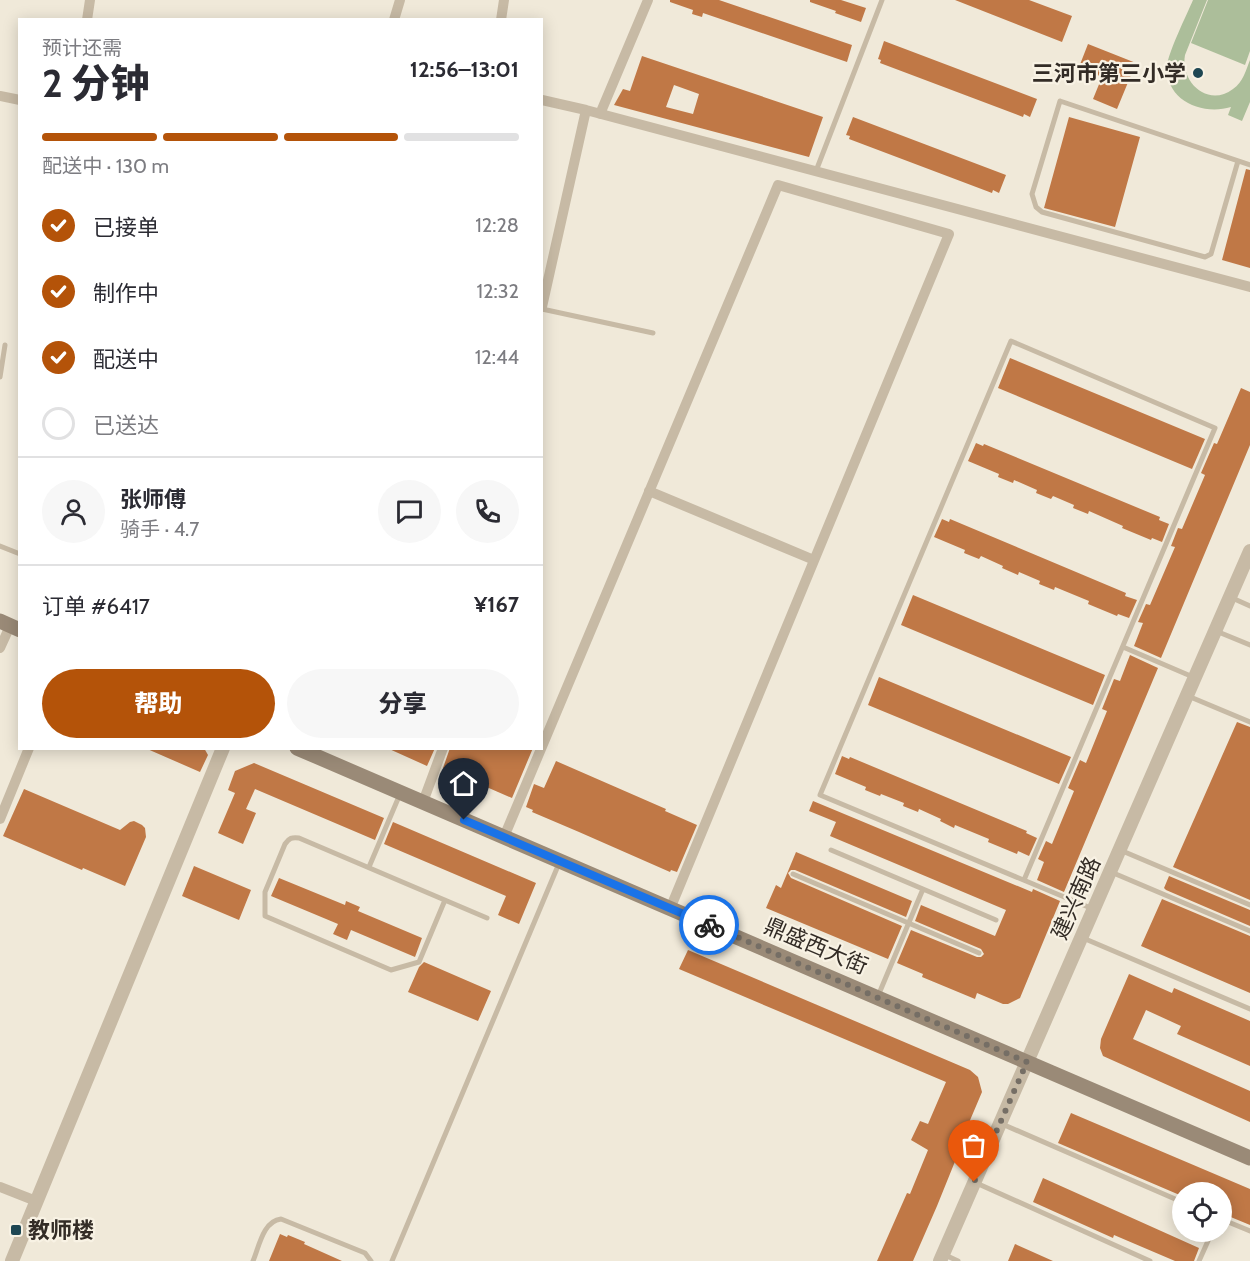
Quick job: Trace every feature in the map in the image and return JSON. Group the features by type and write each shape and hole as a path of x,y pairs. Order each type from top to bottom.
{"main road":[{"name":"鼎盛西大街","path":"302,750 1250,1158"}],"street":[{"path":"87,18 90,0"},
{"path":"395,18 400,0"},
{"path":"501,18 504,0"},
{"path":"600,114 648,0"},
{"path":"0,96 18,99"},
{"path":"543,100 1250,287"},
{"path":"543,304 586,110"},
{"path":"543,744 778,185 949,234 670,909"},
{"path":"649,491 814,560"},
{"name":"建兴南路","path":"941,1258 1250,551"},
{"path":"0,648 10,626"},
{"path":"0,819 28,750"},
{"path":"12,1261 222,750"},
{"path":"423,802 442,750"},
{"path":"504,837 540,750"},
{"path":"0,1187 36,1201"}],"lane":[{"path":"816,171 882,0"},
{"path":"1238,161 1210,254 1205,257 1042,212 1036,207 1032,194 1060,101 1250,165"},
{"path":"543,308 653,333"},
{"path":"1024,880 1215,428 1011,341 820,795 1024,880 1094,909"},
{"path":"0,377 5,345"},
{"path":"0,546 18,553"},
{"path":"1230,597 1250,606"},
{"path":"1215,631 1250,645"},
{"path":"1123,647 1195,678"},
{"path":"1187,695 1250,722"},
{"path":"369,867 401,793"},
{"path":"446,900 419,962 391,970 265,916 265,892 285,844 291,838 299,838 369,867 446,900 487,918"},
{"path":"831,850 996,920"},
{"path":"1119,850 1250,905"},
{"path":"392,1261 560,861"},
{"path":"1110,872 1250,931"},
{"path":"793,874 978,953"},
{"path":"877,998 923,889"},
{"path":"1081,937 1250,1008"},
{"path":"1000,1124 1172,1198"},
{"path":"974,1182 1150,1261"},
{"path":"253,1261 267,1227 275,1219 281,1219 365,1253 371,1261"},
{"path":"1232,1224 1250,1231"},
{"path":"1199,1261 1208,1242"},
{"path":"941,1258 958,1261"}],"green space":[{"path":"1193,0 1207,0 1185,55 1187,74 1191,83 1206,94 1214,96 1224,94 1239,83 1250,60 1250,102 1242,121 1228,115 1231,107 1208,109 1197,107 1187,103 1172,88 1168,78 1168,60"},
{"path":"1208,0 1250,0 1250,51 1245,65 1191,43"}],"building":[{"path":"670,0 719,0 852,45 847,62 703,13 702,17 692,14 693,10 670,2"},
{"path":"810,0 841,0 866,8 861,22 835,13 836,11 810,2"},
{"path":"955,0 1029,0 1072,16 1062,42"},
{"path":"884,41 1037,99 1030,117 1024,114 1023,117 880,63 881,60 878,59"},
{"path":"1088,44 1136,63 1117,109 1093,99 1102,77 1079,67"},
{"path":"642,56 823,117 809,157 614,105 623,89 630,91","holes":["674,85 699,94 693,114 666,107"]},
{"path":"853,117 1006,175 999,193 993,190 992,193 849,139 850,136 846,135"},
{"path":"1069,117 1140,137 1115,227 1044,208"},
{"path":"1246,169 1250,170 1250,268 1222,260"},
{"path":"1010,358 1205,439 1192,469 998,388"},
{"path":"1241,388 1250,392 1250,445 1161,658 1134,646 1143,623 1138,622 1146,604 1150,605 1175,547 1171,546 1178,528 1182,529 1205,475 1201,473 1214,443 1217,444"},
{"path":"976,443 983,446 984,444 1160,517 1159,520 1169,524 1162,542 1122,528 1123,526 1089,511 1088,514 1073,508 1074,505 1053,496 1051,499 1036,493 1037,490 1014,480 1013,483 998,477 999,474 968,461"},
{"path":"942,519 949,522 950,519 1126,593 1125,596 1137,600 1129,618 1118,614 1117,616 1088,604 1089,601 1055,587 1054,590 1039,584 1040,581 1019,572 1018,575 981,556 979,559 964,553 965,550 934,537"},
{"path":"913,595 1105,675 1093,705 901,625"},
{"path":"1130,655 1158,668 1064,892 1037,880 1044,862 1038,859 1046,841 1052,844 1074,791 1068,788 1080,760 1086,763 1107,711 1102,709 1114,679 1120,681"},
{"path":"879,677 1071,757 1059,784 868,705"},
{"path":"1237,722 1250,727 1250,900 1173,867"},
{"path":"150,750 205,750 208,755 200,772"},
{"path":"391,750 434,750 427,766"},
{"path":"449,750 532,750 512,798 443,768"},
{"path":"842,756 849,759 850,757 1027,831 1026,833 1037,838 1029,856 1018,851 1017,854 988,842 989,839 955,825 954,828 919,809 918,812 903,806 904,803 865,790 866,787 835,774"},
{"path":"556,761 697,825 677,872 671,870 670,872 532,812 533,810 526,807 534,784 544,788"},
{"path":"254,763 384,818 375,840 255,789 246,809 256,813 243,844 218,833 235,793 228,790 235,771"},
{"path":"24,789 120,830 134,821 142,825 145,828 146,837 125,886 3,836"},
{"path":"813,801 1032,892 1033,889 1060,901 1020,998 1003,1004 977,993 975,999 922,977 923,974 897,963 911,930 977,957 984,954 981,949 915,921 921,905 995,936 1006,910 830,836 836,822 809,811"},
{"path":"393,822 536,883 519,924 498,915 506,896 384,844"},
{"path":"796,852 912,901 906,917 795,870 788,873 791,878 902,926 888,959 766,908 776,885 781,888"},
{"path":"194,866 251,890 239,920 182,896"},
{"path":"1169,876 1250,910 1250,926 1166,890 1164,888"},
{"path":"279,878 345,905 346,901 360,907 358,911 422,938 415,957 351,930 347,940 333,934 338,924 271,896"},
{"path":"1162,899 1250,936 1250,993 1141,946"},
{"path":"688,950 970,1070 978,1077 982,1092 913,1261 877,1261 907,1193 910,1194 928,1150 911,1140 920,1121 928,1124 946,1082 679,969"},
{"path":"424,962 491,991 478,1021 408,992 419,967"},
{"path":"1129,974 1172,993 1174,988 1250,1021 1250,1066 1177,1034 1181,1026 1146,1010 1133,1039 1250,1091 1250,1122 1103,1056 1100,1048 1101,1039"},
{"path":"1071,1113 1250,1189 1250,1225 1232,1218 1232,1182 1172,1182 1172,1192 1058,1143"},
{"path":"1043,1178 1172,1236 1172,1242 1186,1242 1199,1248 1194,1261 1175,1261 1114,1235 1113,1238 1033,1202"},
{"path":"280,1234 305,1242 304,1244 342,1261 269,1261"},
{"path":"1015,1244 1053,1261 1008,1261"}],"way so far":[{"path":"709,925 1027,1062 974,1182"}],"place":[{"name":"三河市第三小学","path":"1198,73"},
{"name":"教师楼","path":"16,1230"}],"route":[{"path":"464,820 709,925"}]}
